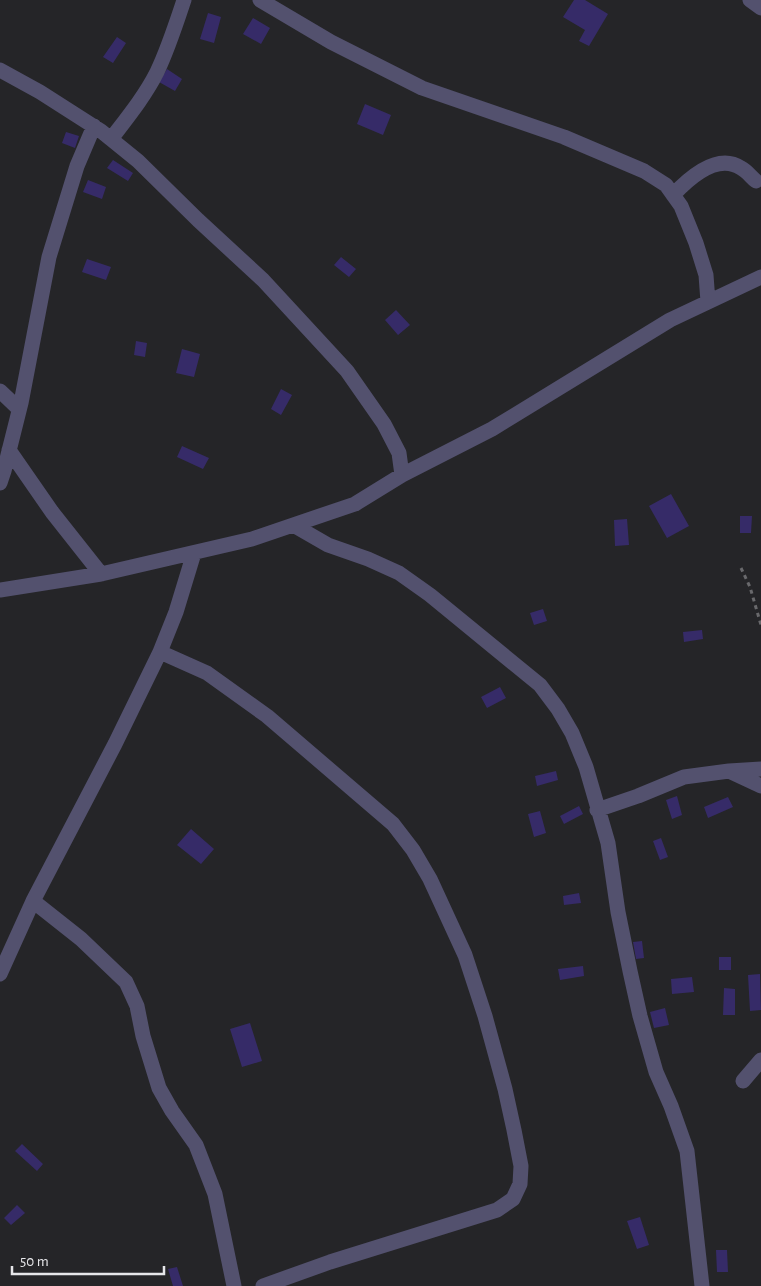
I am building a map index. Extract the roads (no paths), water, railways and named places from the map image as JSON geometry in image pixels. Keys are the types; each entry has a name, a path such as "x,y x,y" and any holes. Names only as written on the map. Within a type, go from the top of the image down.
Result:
{"street":[{"path":"111,139 140,101 156,74 172,36 184,0"},
{"path":"260,0 330,42 422,88 564,137 636,168 666,185 681,206 696,243 706,275 708,302"},
{"path":"750,0 761,8"},
{"path":"0,70 40,92 111,139 138,161 263,280 347,371 384,424 399,453 402,475"},
{"path":"0,483 20,409 49,257 76,166 94,126"},
{"path":"673,195 682,185 706,168 720,163 730,163 741,167 756,181"},
{"path":"0,590 101,574 252,539 295,526 355,504 402,475 492,429 670,320 761,277"},
{"path":"0,391 20,409"},
{"path":"9,450 52,512 101,574"},
{"path":"295,526 328,545 368,559 399,573 430,595 540,685 558,709 572,733 586,767 608,843 618,912 640,1016 656,1072 687,1151 702,1286"},
{"path":"0,974 5,949 33,901 116,744 160,652 176,612 194,553"},
{"path":"160,652 207,673 267,716 393,824 413,850 430,879 468,964 485,1016 505,1089 521,1166 520,1184 514,1199 497,1210 330,1262 263,1286"},
{"path":"597,810 684,777 729,771 761,770"},
{"path":"729,771 761,786"},
{"path":"33,901 82,940 126,982 137,1006 143,1036 159,1088 172,1111 196,1145 215,1194 234,1286"},
{"path":"743,1082 761,1060"}]}
